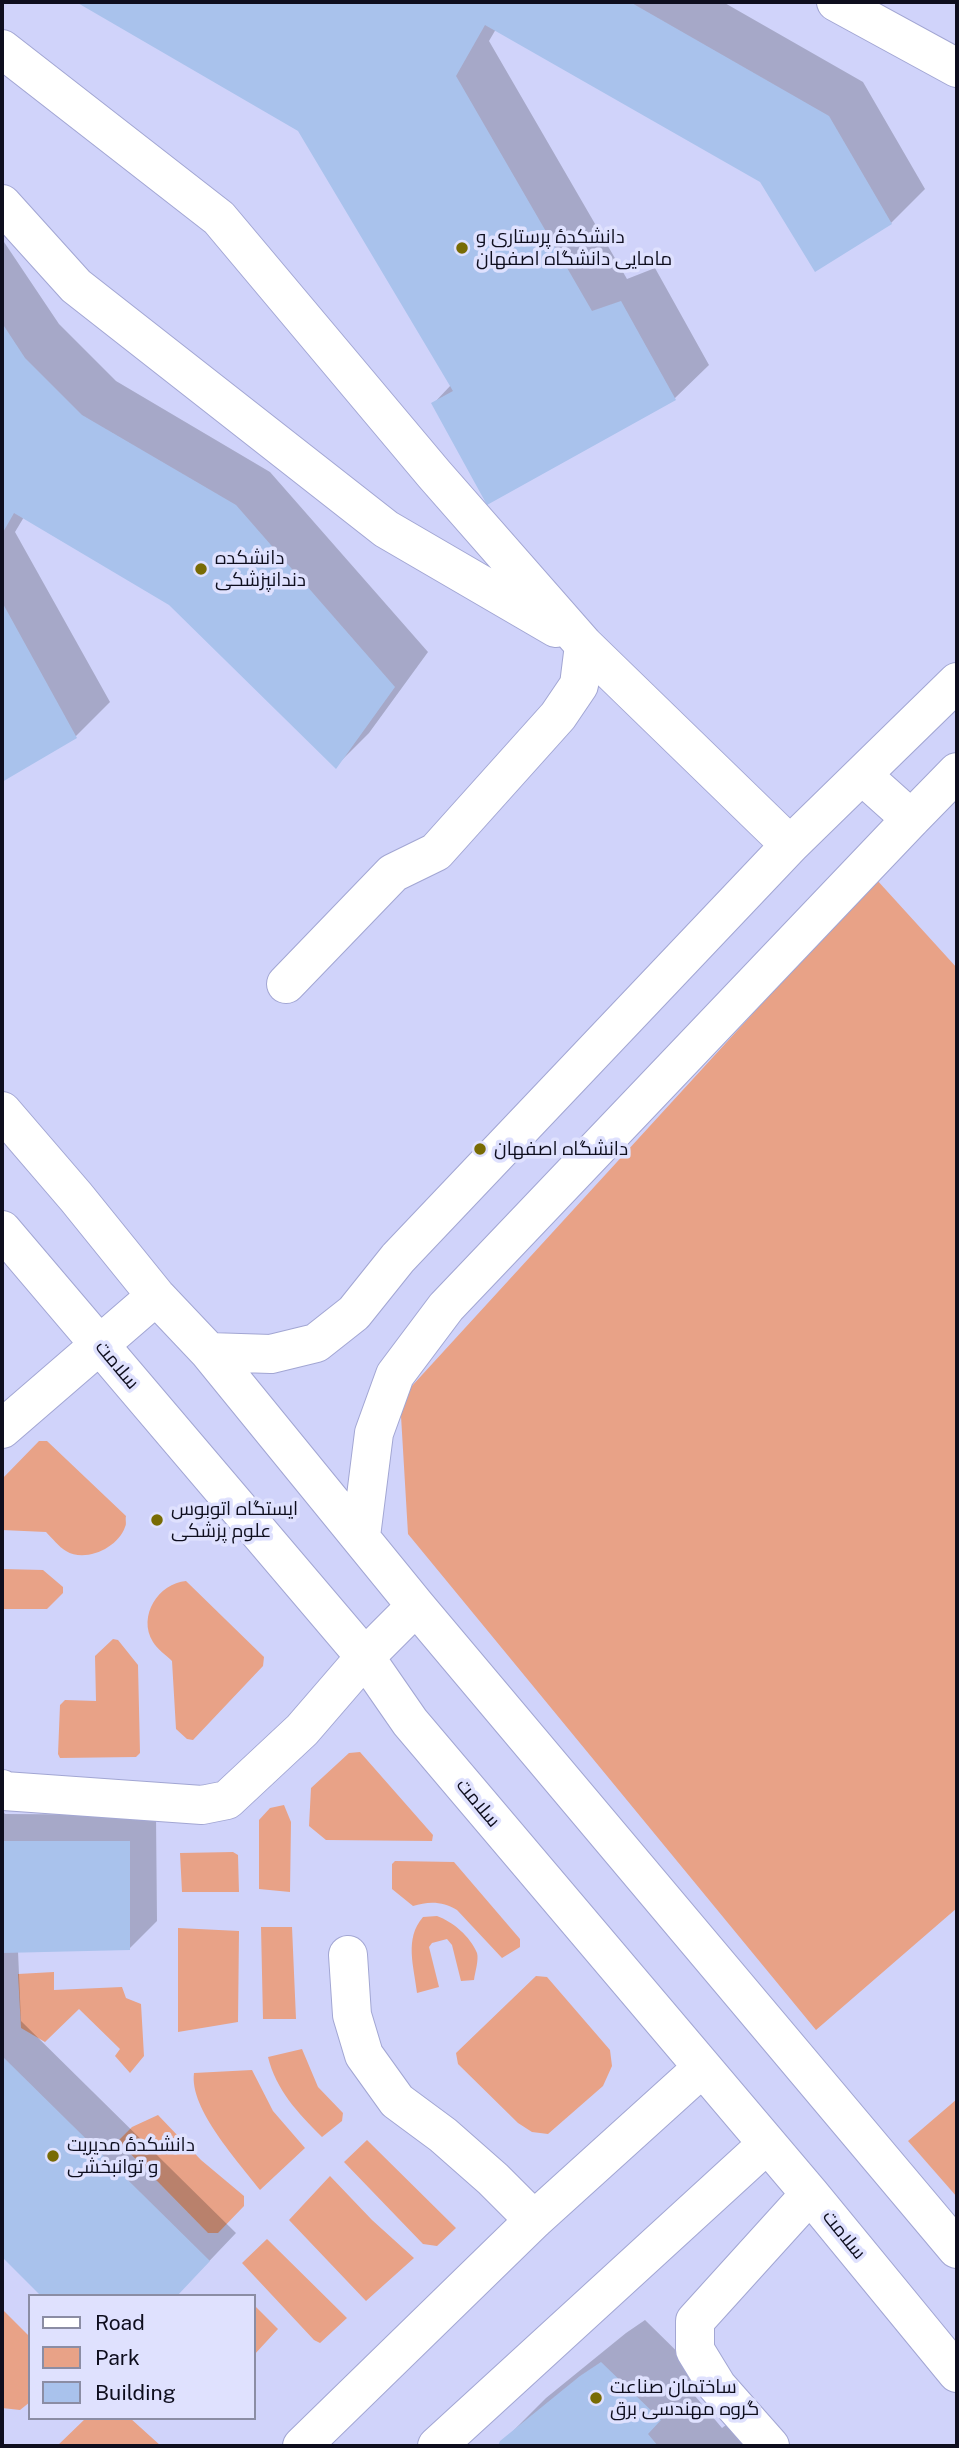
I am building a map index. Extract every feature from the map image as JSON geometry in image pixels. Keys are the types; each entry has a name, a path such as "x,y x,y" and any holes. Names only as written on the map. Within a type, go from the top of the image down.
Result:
{"street":[{"path":"836,2 957,68"},
{"path":"2,49 219,218 434,474 584,645 790,845"},
{"path":"2,204 76,286 386,529 584,645"},
{"path":"286,984 393,873 436,852 558,716 579,685 584,645"},
{"path":"209,1352 271,1354 316,1343 354,1313 408,1248 790,845 957,682"},
{"path":"361,1536 374,1433 395,1375 446,1307 957,772"},
{"path":"863,776 911,818"},
{"path":"2,1111 156,1296 209,1352 416,1606 957,2249"},
{"name":"سلامت","path":"2,1230 365,1657 410,1722 810,2194 957,2373"},
{"path":"2,1430 156,1296"},
{"path":"2,1788 4,1791 202,1805 227,1800 302,1730 365,1657 416,1606"},
{"path":"348,1955 352,2015 363,2055 397,2101 443,2135 534,2220"},
{"path":"302,2446 534,2220 702,2068"},
{"path":"437,2446 767,2144"},
{"path":"770,2446 717,2386 695,2350 695,2321 810,2194"}],"green space":[{"path":"876,879 957,968 957,1908 816,2030 408,1534 400,1399"},
{"path":"39,1441 47,1441 126,1516 126,1526 121,1535 108,1547 91,1554 74,1554 66,1551 46,1532 2,1530 2,1479"},
{"path":"2,1569 43,1570 63,1587 63,1593 47,1609 3,1609 2,1619"},
{"path":"186,1581 264,1657 263,1666 193,1740 187,1739 176,1729 172,1661 153,1642 148,1622 149,1612 159,1594 176,1583"},
{"path":"113,1639 118,1640 138,1665 140,1753 136,1757 60,1758 60,1705 65,1700 96,1701 95,1656"},
{"path":"360,1752 433,1835 432,1841 326,1840 309,1826 311,1788 349,1753"},
{"path":"284,1805 291,1822 290,1892 259,1889 259,1820 270,1808"},
{"path":"233,1852 238,1855 239,1892 182,1892 180,1853"},
{"path":"395,1861 454,1862 520,1939 520,1947 502,1958 457,1910 435,1903 413,1906 392,1889 392,1864"},
{"path":"437,1916 460,1930 474,1947 478,1959 474,1980 461,1981 452,1945 447,1939 432,1943 429,1947 439,1987 417,1993 412,1953 414,1934 423,1917"},
{"path":"261,1927 292,1927 296,2019 263,2019"},
{"path":"178,1928 239,1931 238,2022 178,2032"},
{"path":"54,1972 54,1990 122,1987 126,1998 141,2004 144,2056 130,2073 115,2056 120,2049 79,2009 45,2042 21,2028 18,1974"},
{"path":"536,1976 547,1977 610,2050 612,2066 603,2086 548,2134 532,2132 518,2123 458,2064 456,2053"},
{"path":"302,2049 318,2087 343,2113 342,2121 322,2137 296,2110 282,2090 268,2057"},
{"path":"252,2070 273,2111 305,2148 260,2190 207,2118 199,2103 194,2073"},
{"path":"957,2099 957,2197 908,2141"},
{"path":"158,2115 201,2160 244,2196 244,2206 218,2233 208,2233 118,2141 132,2127"},
{"path":"367,2140 456,2228 437,2246 423,2244 344,2162"},
{"path":"330,2176 372,2220 414,2258 366,2301 289,2220"},
{"path":"267,2239 347,2318 320,2343 314,2340 242,2263"},
{"path":"256,2307 278,2329 256,2353"},
{"path":"2,2309 28,2335 28,2404 20,2410 2,2408"},
{"path":"84,2420 132,2420 161,2446 57,2446"}],"building":[{"name":"دانشکدهٔ پرستاری و مامایی دانشگاه اصفهان","path":"76,2 630,2 829,116 892,224 815,272 760,182 485,25 456,76 592,311 621,301 676,400 487,505 431,403 453,391 298,131"},
{"name":"دانشکده دندانپزشکی","path":"2,323 25,358 82,415 236,505 395,687 336,769 169,605 14,513 2,534"},
{"path":"2,602 77,738 2,782"},
{"path":"2,1841 130,1841 130,1950 2,1953"},
{"name":"دانشکدهٔ مدیریت و توانبخشی","path":"2,2056 210,2261 179,2294 39,2294 2,2257"},
{"name":"ساختمان صناعت گروه مهندسی برق","path":"601,2362 661,2420 648,2434 658,2446 498,2446 500,2441"}],"place":[{"name":"دانشکدهٔ پرستاری و مامایی دانشگاه اصفهان","path":"462,248"},
{"name":"دانشکده دندانپزشکی","path":"201,569"},
{"name":"دانشگاه اصفهان","path":"480,1149"},
{"name":"ایستگاه اتوبوس علوم پزشکی","path":"157,1520"},
{"name":"دانشکدهٔ مدیریت و توانبخشی","path":"53,2156"},
{"name":"ساختمان صناعت گروه مهندسی برق","path":"596,2398"}]}
